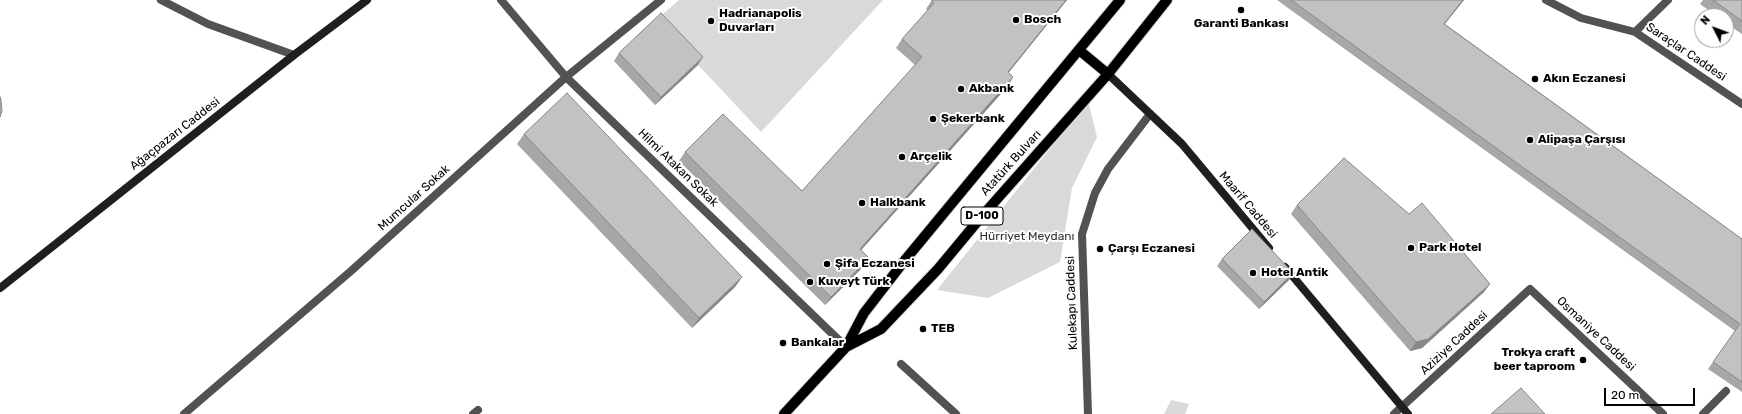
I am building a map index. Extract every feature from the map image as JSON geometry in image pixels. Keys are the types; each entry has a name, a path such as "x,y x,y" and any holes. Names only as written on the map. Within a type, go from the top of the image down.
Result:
{"main road":[{"name":"Atatürk Bulvarı","path":"784,414 846,347 864,313 905,260 1120,0"},
{"name":"Atatürk Bulvarı","path":"846,347 881,329 938,269 982,216 1108,74 1167,0"},
{"path":"1079,50 1108,74"}],"street":[{"path":"161,0 208,24 294,55"},
{"name":"Ağaçpazarı Caddesi","path":"0,288 294,55 367,0"},
{"name":"Hilmi Atakan Sokak","path":"501,0 566,77 846,347"},
{"name":"Mumcular Sokak","path":"184,414 350,271 566,77 661,0"},
{"name":"Saraçlar Caddesi","path":"1546,0 1581,18 1635,32 1742,104"},
{"path":"1635,32 1668,0"},
{"name":"Maarif Caddesi","path":"1108,74 1182,144 1408,414"},
{"name":"Kulekapı Caddesi","path":"1088,414 1082,234 1095,193 1108,169 1150,114"},
{"name":"Aziziye Caddesi","path":"1394,414 1530,289"},
{"name":"Osmaniye Caddesi","path":"1530,289 1663,414"},
{"path":"901,364 956,414"},
{"path":"1703,414 1726,390"}],"green space":[{"path":"679,0 883,0 761,132 656,20"},
{"name":"Hürriyet Meydanı","path":"1088,101 1097,137 1072,188 1060,262 988,298 937,290"},
{"path":"1171,400 1189,404 1185,414 1164,414"}],"building":[{"path":"932,0 1066,0 1008,72 1013,77 860,249 869,258 831,297 685,152 723,114 802,191 922,57 902,39 934,3"},
{"name":"Alipaşa Çarşısı","path":"1291,0 1463,0 1444,24 1742,239 1742,382 1713,362 1740,324"},
{"path":"1713,0 1742,0 1742,21 1734,15 1734,8 1724,8"},
{"path":"661,13 703,57 661,97 619,53"},
{"path":"567,93 742,277 699,318 524,134"},
{"path":"0,97 2,111 0,117"},
{"path":"1344,158 1409,214 1422,203 1490,284 1428,339 1416,342 1297,205"},
{"name":"Hotel Antik","path":"1252,229 1293,273 1264,302 1222,259"},
{"path":"1521,388 1545,414 1491,414"}],"place":[{"name":"Garanti Bankası","path":"1241,10"},
{"name":"Bosch","path":"1016,20"},
{"name":"Hadrianapolis Duvarları","path":"711,21"},
{"name":"Akın Eczanesi","path":"1535,79"},
{"name":"Akbank","path":"961,89"},
{"name":"Şekerbank","path":"933,119"},
{"name":"Alipaşa Çarşısı","path":"1530,140"},
{"name":"Arçelik","path":"902,157"},
{"name":"Halkbank","path":"862,203"},
{"name":"Park Hotel","path":"1411,248"},
{"name":"Çarşı Eczanesi","path":"1100,249"},
{"name":"Şifa Eczanesi","path":"827,264"},
{"name":"Hotel Antik","path":"1253,273"},
{"name":"Kuveyt Türk","path":"810,282"},
{"name":"TEB","path":"923,329"},
{"name":"Bankalar","path":"783,343"},
{"name":"Trokya craft beer taproom","path":"1583,360"}]}
